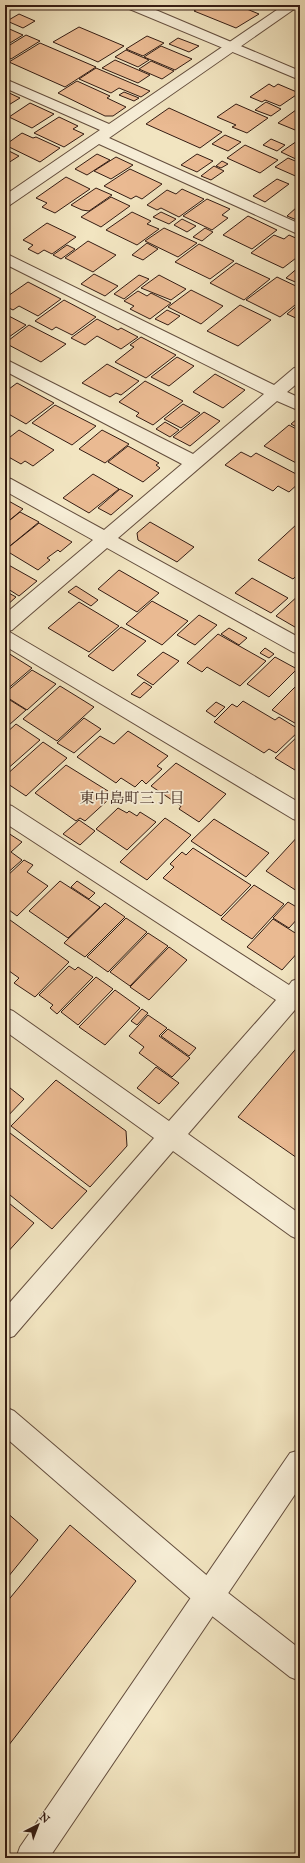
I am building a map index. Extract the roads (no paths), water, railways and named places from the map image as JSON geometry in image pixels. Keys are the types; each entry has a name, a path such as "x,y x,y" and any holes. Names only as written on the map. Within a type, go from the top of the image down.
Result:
{"street":[{"path":"132,5 300,76"},
{"path":"8,196 111,130 293,5"},
{"path":"5,83 111,130"},
{"path":"98,138 300,230"},
{"path":"5,258 300,405"},
{"path":"5,364 195,463"},
{"path":"5,625 300,372"},
{"path":"5,483 300,647"},
{"path":"5,637 300,814"},
{"path":"5,812 296,993 5,1327"},
{"path":"5,1018 300,1228"},
{"path":"5,1420 208,1596 300,1667"},
{"path":"31,1858 300,1463"}],"district":[{"name":"東中島町三丁目","path":"132,798"}]}
